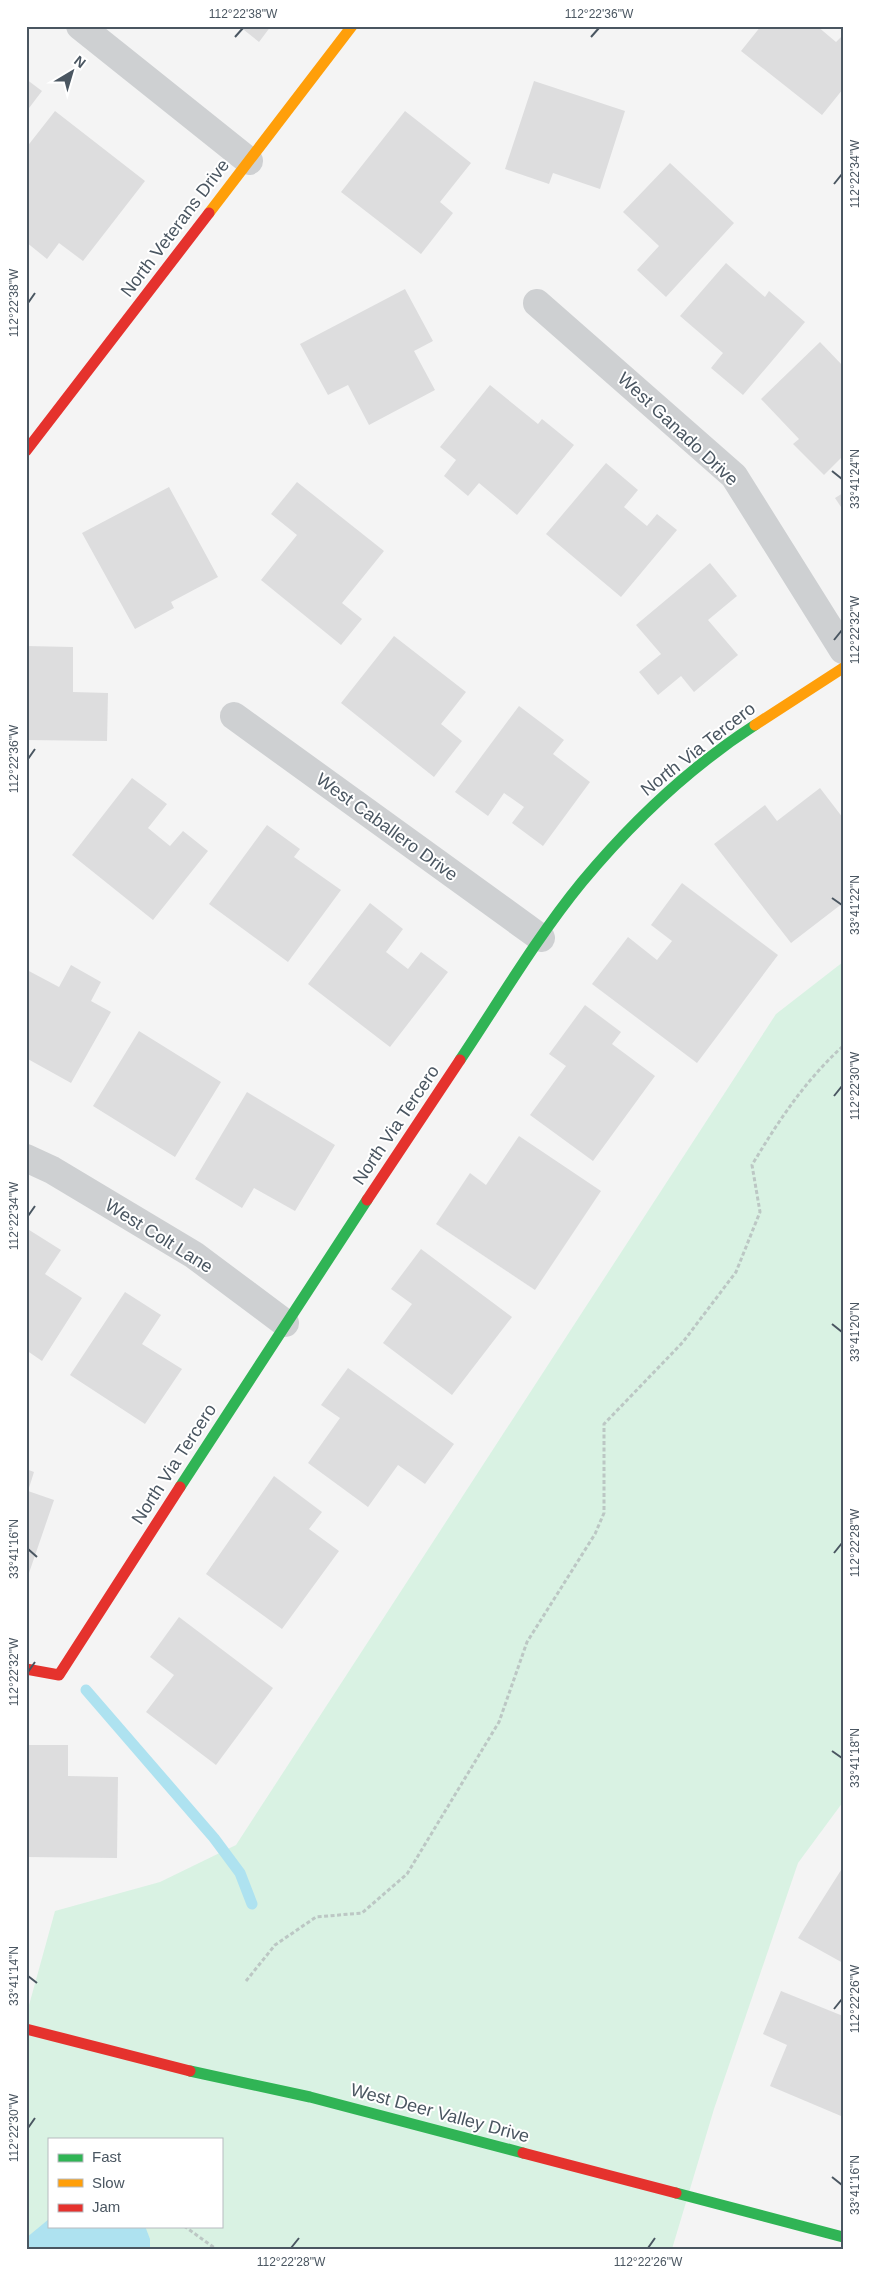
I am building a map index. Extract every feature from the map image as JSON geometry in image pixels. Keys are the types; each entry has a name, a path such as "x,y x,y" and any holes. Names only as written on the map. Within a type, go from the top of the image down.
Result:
{"street":[{"path":"80,26 249,161"},
{"name":"North Veterans Drive","path":"26,451 352,26"},
{"name":"West Ganado Drive","path":"537,303 734,476 843,650"},
{"name":"North Via Tercero","path":"26,1669 59,1675 285,1323 541,938 582,882 660,797 744,732 843,668"},
{"name":"West Caballero Drive","path":"234,716 541,938"},
{"name":"West Colt Lane","path":"26,1158 52,1170 194,1255 285,1323"},
{"name":"West Deer Valley Drive","path":"26,2029 216,2077 310,2097 843,2237"}],"path":[{"path":"246,1981 275,1945 316,1917 362,1913 406,1874 499,1722 527,1642 595,1534 604,1513 604,1424 683,1342 736,1272 760,1212 752,1165 784,1113 824,1063 843,1046"},
{"path":"187,2228 216,2249"}],"green space":[{"path":"843,962 843,1802 798,1863 714,2109 672,2249 26,2249 26,2016 55,1911 160,1882 236,1845 776,1014"}],"water":[{"path":"48,2220 48,2228 146,2228 150,2239 150,2249 26,2249 26,2238"}],"building":[{"path":"239,26 271,26 259,42"},
{"path":"761,26 817,26 836,42 843,35 843,89 822,115 741,51"},
{"path":"26,79 42,91 26,112"},
{"path":"534,81 625,111 600,189 553,173 549,184 505,169"},
{"path":"55,111 145,181 83,261 59,243 47,259 26,242 26,148"},
{"path":"405,111 471,163 440,202 453,213 421,254 341,192"},
{"path":"670,163 734,223 666,297 637,270 659,246 623,212"},
{"path":"726,263 765,297 769,291 805,322 743,395 711,368 723,353 680,316"},
{"path":"405,289 433,341 414,351 435,390 369,425 348,385 328,395 300,344"},
{"path":"820,342 843,366 843,456 824,475 793,444 799,439 761,399"},
{"path":"490,385 538,424 542,419 574,445 517,515 479,483 468,496 444,476 456,460 440,447"},
{"path":"606,463 638,490 624,507 647,526 657,514 677,530 621,597 546,534"},
{"path":"297,482 384,551 342,603 362,619 341,645 261,580 297,535 271,514"},
{"path":"169,487 218,577 171,602 174,608 135,629 82,533"},
{"path":"843,493 843,510 835,498"},
{"path":"710,563 737,596 708,620 738,655 694,692 681,676 658,695 639,672 661,654 636,625"},
{"path":"394,636 466,692 441,724 462,741 434,777 341,703"},
{"path":"26,646 73,647 73,692 108,693 107,741 26,740"},
{"path":"519,706 564,740 553,754 590,782 543,846 512,823 524,807 504,793 488,816 455,792"},
{"path":"132,778 167,804 148,828 170,846 183,831 208,851 153,920 72,855"},
{"path":"820,788 843,818 843,903 791,943 714,844 765,805 777,821"},
{"path":"267,825 300,849 294,857 341,890 288,962 209,904"},
{"path":"682,883 778,955 697,1063 592,984 628,937 657,960 672,941 651,925"},
{"path":"370,903 403,929 386,952 408,969 421,952 448,972 390,1047 308,984"},
{"path":"71,965 101,982 91,1001 111,1012 71,1083 26,1058 26,971 59,987"},
{"path":"585,1005 621,1032 612,1044 655,1076 593,1161 530,1115 566,1066 549,1054"},
{"path":"139,1031 221,1082 175,1157 93,1106"},
{"path":"247,1092 335,1145 295,1211 254,1188 242,1208 195,1179"},
{"path":"519,1136 601,1191 535,1290 436,1224 470,1173 486,1185"},
{"path":"26,1228 61,1250 45,1274 82,1298 42,1361 26,1350"},
{"path":"421,1249 512,1317 452,1395 383,1343 412,1304 391,1289"},
{"path":"125,1292 161,1315 142,1344 182,1369 145,1424 70,1375"},
{"path":"348,1368 454,1444 425,1484 398,1465 368,1507 308,1463 340,1418 321,1405"},
{"path":"26,1469 34,1472 28,1491 54,1500 29,1573 26,1572"},
{"path":"274,1476 322,1512 309,1529 339,1551 282,1629 206,1574"},
{"path":"179,1617 273,1688 216,1765 146,1712 174,1675 150,1657"},
{"path":"26,1745 68,1745 68,1776 118,1777 117,1858 26,1857"},
{"path":"843,1867 843,1963 798,1938"},
{"path":"781,1991 843,2016 843,2111 841,2116 770,2086 787,2045 763,2034"}],"waterway":[{"path":"86,1690 214,1838 240,1873 252,1904"}],"traffic: fast":[{"path":"460,1060 519,969 565,903 601,860 642,817 685,777 755,725"},
{"path":"180,1487 367,1200"},
{"path":"190,2071 310,2097 523,2153"},
{"path":"676,2193 843,2237"}],"traffic: slow":[{"path":"209,213 352,26"},
{"path":"755,725 843,668"}],"traffic: jam":[{"path":"26,451 209,213"},
{"path":"367,1200 460,1060"},
{"path":"26,1669 59,1675 180,1487"},
{"path":"26,2029 190,2071"},
{"path":"523,2153 676,2193"}]}
